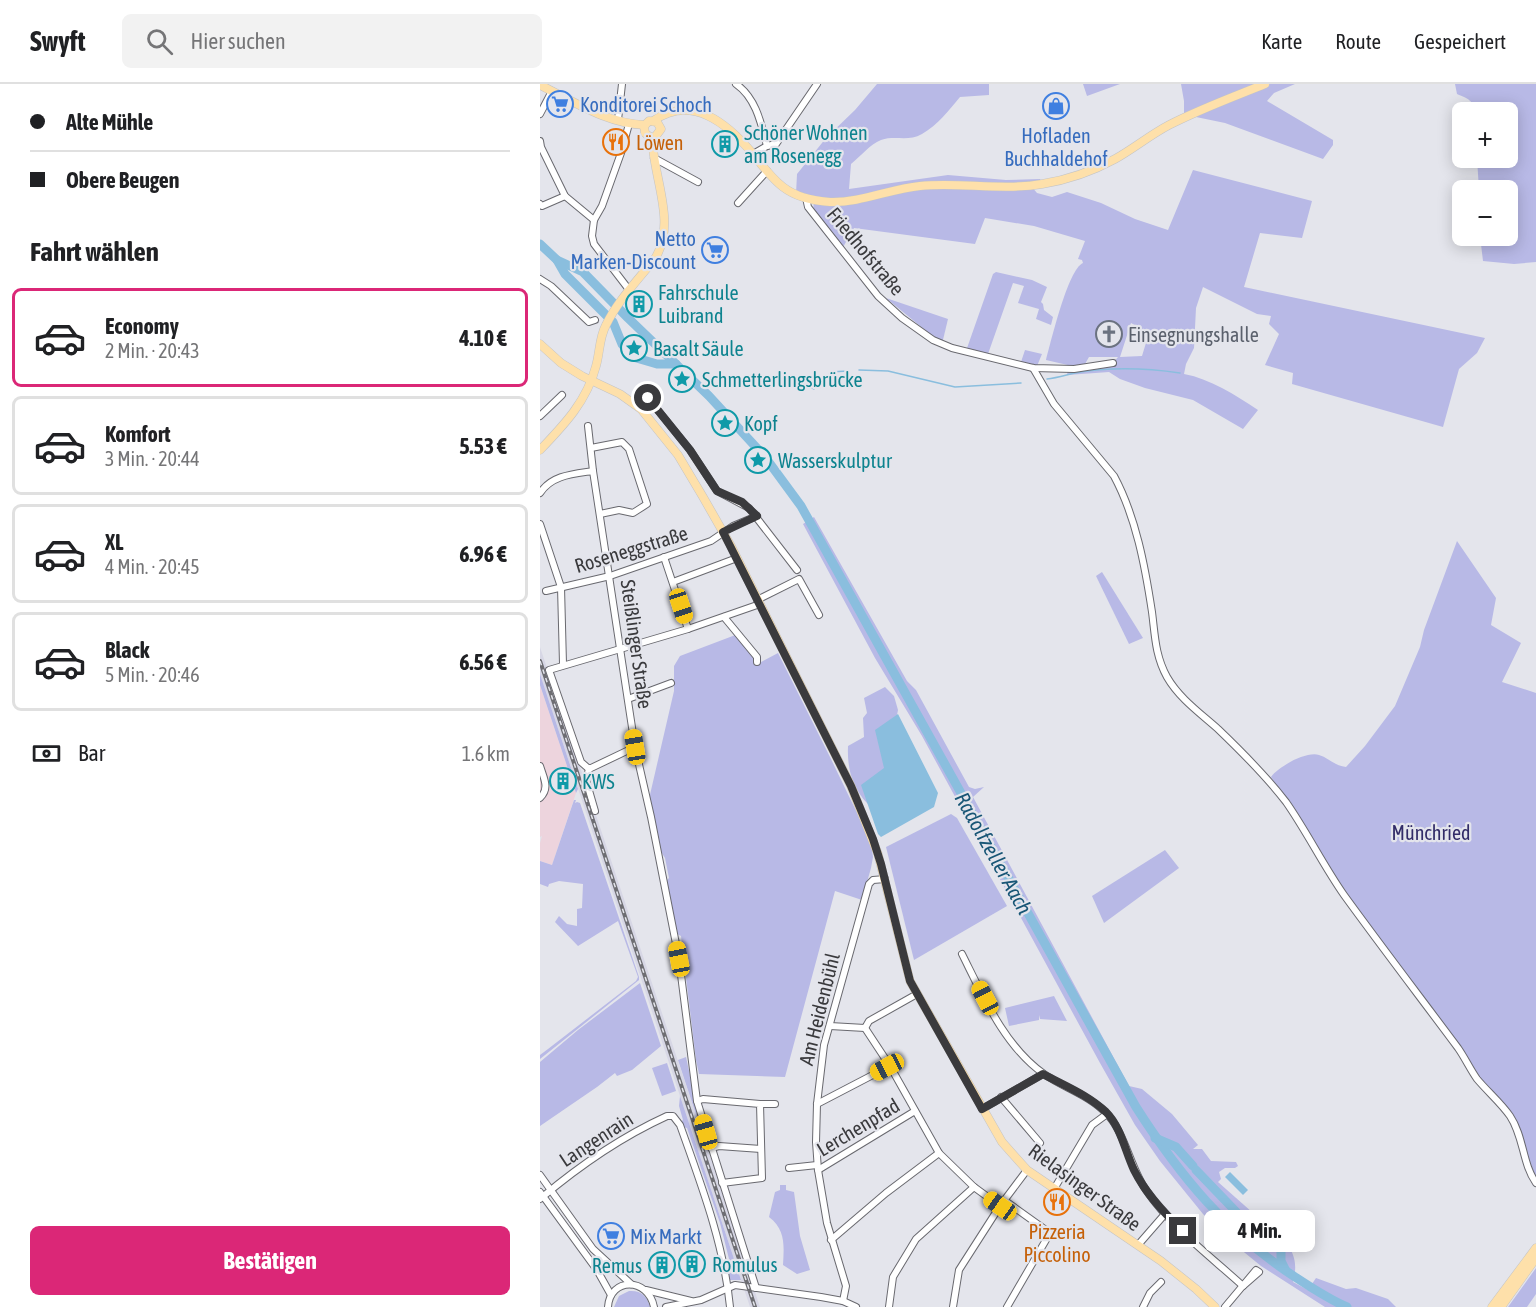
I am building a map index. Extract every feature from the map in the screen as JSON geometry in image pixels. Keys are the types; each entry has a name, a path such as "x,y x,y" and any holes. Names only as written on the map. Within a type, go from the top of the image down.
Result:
{"main road":[{"path":"648,132 666,113 676,110 691,110 712,117 726,127 786,190 806,198 836,202 919,186 960,184 1024,186 1059,180 1115,159 1176,122 1265,84"},
{"path":"546,87 595,112 648,132 660,132 656,123"},
{"path":"540,450 575,412 591,380 604,330 624,298 656,257 663,240 663,210 653,148 648,132"},
{"name":"Rielasinger Straße","path":"540,344 561,363 620,394 641,409 678,455 723,532 851,786 873,839 910,981 1002,1142 1028,1170 1175,1272 1215,1307"},
{"path":"1492,1307 1536,1248"},
{"path":"1501,1307 1536,1258"}],"street":[{"path":"618,120 622,84"},
{"path":"736,84 751,98 767,146"},
{"path":"753,154 776,144 817,84"},
{"path":"540,114 546,87"},
{"path":"630,291 594,244 592,236 594,220 602,206 631,124"},
{"path":"540,141 565,196 594,220"},
{"path":"654,158 698,182"},
{"path":"738,203 767,171"},
{"path":"540,204 542,206 565,196"},
{"name":"Friedhofstraße","path":"806,198 808,207 878,296 933,340 952,348 1035,369 1074,369 1113,363"},
{"path":"540,279 551,286 589,322 595,320"},
{"path":"1035,369 1054,404 1114,476 1121,489 1133,522 1145,573 1153,636 1169,681 1178,693 1273,785 1287,804 1342,892 1488,1092 1509,1114 1516,1126 1527,1166 1536,1183"},
{"path":"540,416 562,395"},
{"path":"648,398 690,450 717,491 742,502 757,516 797,570"},
{"name":"Steißlinger Straße","path":"588,426 619,648 635,747 675,936 697,1101 756,1288"},
{"path":"591,448 622,442 629,449 647,504 633,513 619,510 600,514"},
{"path":"540,493 547,484 560,477 593,471"},
{"name":"Roseneggstraße","path":"546,591 610,576 711,541 723,532 757,516"},
{"path":"540,524 561,587 563,664"},
{"path":"664,557 688,628"},
{"path":"674,582 737,558"},
{"path":"589,769 581,762 548,673 550,669 724,617 758,602 799,579 819,615"},
{"path":"724,617 757,657 757,662"},
{"path":"628,699 671,683"},
{"path":"595,811 586,780 589,769 635,747"},
{"path":"540,766 547,788 540,798"},
{"name":"Am Heidenbühl","path":"843,1301 846,1287 831,1240 822,1201 818,1168 817,1104 821,1060 869,884 873,880 885,879"},
{"path":"962,954 1014,1044 1043,1074 1092,1101 1107,1114 1114,1123 1139,1179 1165,1214 1243,1286 1225,1307"},
{"path":"865,1028 869,1021 917,994"},
{"path":"830,1026 865,1028"},
{"path":"865,1028 890,1066 939,1153 974,1187 1050,1233 1007,1307"},
{"path":"817,1104 890,1066"},
{"path":"982,1109 1001,1096 1043,1074"},
{"path":"1001,1096 1040,1143"},
{"path":"697,1101 703,1099 774,1104"},
{"path":"722,1184 762,1178 760,1104"},
{"name":"Lerchenpfad","path":"818,1168 915,1111"},
{"path":"1054,1189 1092,1125 1107,1114"},
{"name":"Langenrain","path":"541,1196 575,1170 632,1134 667,1116 673,1116 680,1125 713,1219 728,1288"},
{"path":"711,1148 719,1146 760,1149"},
{"path":"831,1240 886,1193 939,1153"},
{"path":"789,1168 818,1168"},
{"path":"953,1307 959,1270 1002,1203 1028,1170"},
{"path":"540,1175 593,1249 631,1284 645,1290 692,1301"},
{"path":"889,1307 893,1277 916,1239 974,1187"},
{"path":"541,1196 597,1270 611,1295"},
{"path":"1138,1245 1165,1214"},
{"path":"1155,1307 1145,1304 1150,1293 1161,1282"},
{"path":"608,1307 611,1295 620,1287 631,1284"},
{"path":"666,1307 701,1300 728,1288 740,1286 843,1301 856,1307"},
{"path":"728,1288 730,1307"},
{"path":"645,1290 651,1296 654,1307"}],"shaded area":[{"path":"540,647 760,1307 750,1307 741,1280 540,674"},
{"path":"540,685 576,793 552,865 540,861 542,836 540,837"},
{"path":"898,714 938,793 934,807 881,837 861,785 884,768 875,730"},
{"path":"1230,1172 1248,1190 1243,1195 1225,1177"}],"green space":[{"path":"877,84 989,84 989,95 960,97 938,122 922,134 912,138 881,140 873,144 851,164 849,189 948,175 1006,180 1040,179 1043,184 1031,186 1037,193 1052,197 1067,192 1168,230 1193,170 1312,201 1302,238 1260,233 1244,287 1485,338 1477,353 1459,369 1443,427 1292,384 1293,373 1265,365 1279,334 1269,324 1271,316 1257,314 1203,287 1196,308 1194,348 1184,374 1194,376 1232,393 1258,410 1243,429 1193,400 1145,388 1120,379 1109,372 1067,375 1068,368 1113,363 1118,357 1089,357 1085,364 1072,366 1046,360 1066,292 1077,268 1083,263 1078,259 1085,241 1034,226 985,218 975,244 854,228 842,249 813,212 814,200 796,194 797,174 826,138 855,110","holes":["1131,323 1149,333 1142,356 1120,357"]},
{"path":"1083,84 1120,84 1087,96"},
{"path":"1181,84 1295,84 1274,93 1267,101 1333,140 1333,145 1323,159 1225,123 1196,117 1194,114 1184,118"},
{"path":"1455,84 1536,84 1536,262 1514,264 1483,261 1481,246 1518,246 1518,180 1478,180 1478,168 1518,168 1518,102 1471,102 1457,94"},
{"path":"996,272 1032,280 1047,287 1041,302 1044,310 1053,317 1051,325 1036,319 1039,309 1018,303 1024,286 1013,283 988,354 966,351 993,274"},
{"path":"886,298 948,319 942,344"},
{"path":"1025,350 1042,354 1037,366 1021,362"},
{"path":"814,517 907,681 916,690 969,787 975,789 984,787 973,797 1129,1086 1142,1089 1172,1114 1198,1145 1193,1149 1202,1149 1211,1161 1236,1162 1238,1166 1235,1168 1225,1168 1219,1172 1221,1179 1218,1182 1286,1242 1295,1262 1293,1282 1308,1290 1316,1278 1346,1289 1356,1288 1388,1299 1396,1307 1325,1307 1261,1266 1223,1235 1160,1161 1135,1125 1100,1063 922,736 875,658 803,524"},
{"name":"Münchried","path":"1457,541 1496,598 1491,625 1521,643 1502,682 1536,693 1536,1177 1529,1166 1517,1126 1343,891 1271,777 1293,761 1313,754 1323,756 1346,767 1365,746 1395,706 1420,647 1424,630"},
{"path":"1102,572 1143,638 1129,644 1096,576"},
{"path":"738,634 761,662 778,653 860,819 873,857 862,900 835,891 785,1077 699,1074 681,936 677,934 666,881 669,878 665,858 660,850 649,799 674,691 674,666 680,656"},
{"path":"540,674 578,789 576,793 540,685"},
{"path":"885,687 894,696 898,710 886,770 868,804 854,784 848,762 848,746 864,737 863,718 867,713 864,698"},
{"path":"574,800 576,800 575,803 580,803 639,977 639,980 540,1059 540,1055 636,981 638,977 618,921 578,946 555,922 559,916 567,924 577,926 577,909 582,908 583,884 559,881 549,884 548,887 540,884 540,861 552,865"},
{"path":"951,814 957,818 1007,906 914,960 886,847"},
{"path":"1165,850 1179,868 1104,923 1092,896"},
{"path":"640,983 661,1046 632,1070 617,1076 615,1073 540,1126 540,1062"},
{"path":"1054,996 1067,1021 1040,1019 1039,1015 1039,1020 1009,1026 1005,1008"},
{"path":"686,1057 703,1135 678,1060"},
{"path":"667,1063 676,1091 662,1096 652,1068"},
{"path":"680,1096 741,1280 729,1280 726,1273 731,1267 720,1223 687,1128 683,1127 681,1122 683,1120 679,1106"},
{"path":"703,1135 751,1281 703,1136"},
{"path":"780,1185 786,1185 786,1190 794,1192 800,1236 810,1270 797,1274 783,1265 781,1233 769,1217 775,1192 780,1190"},
{"path":"1536,1268 1536,1294 1527,1307 1508,1307"},
{"path":"629,1291 643,1294 650,1307 614,1307 619,1296"}],"waterway":[{"name":"Radolfzeller Aach","path":"540,244 557,260 583,272 709,396 765,457 801,506 1136,1107 1153,1132 1187,1179 1226,1222 1247,1241 1295,1277 1347,1307"},
{"name":"Radolfzeller Aach","path":"557,260 565,274 613,322 622,344 633,357 657,364 676,364"},
{"path":"1047,379 1088,371 1114,369 1180,373"},
{"path":"859,370 888,371 955,387 1021,383"},
{"path":"717,385 774,376 793,377 814,389 831,373 849,371"},
{"path":"1155,1138 1176,1147 1193,1166"},
{"path":"1196,1170 1244,1220 1281,1250 1281,1261 1285,1269"}],"railway":[{"path":"540,661 755,1307"}],"place":[{"name":"Konditorei Schoch","path":"560,104"},
{"name":"Hofladen Buchhaldehof","path":"1056,106"},
{"name":"Löwen","path":"616,142"},
{"name":"Schöner Wohnen am Rosenegg","path":"725,144"},
{"name":"Netto Marken-Discount","path":"715,250"},
{"name":"Fahrschule Luibrand","path":"639,304"},
{"name":"Einsegnungshalle","path":"1109,334"},
{"name":"Basalt Säule","path":"634,348"},
{"name":"Schmetterlingsbrücke","path":"682,379"},
{"name":"Kopf","path":"725,423"},
{"name":"Wasserskulptur","path":"758,460"},
{"name":"KWS","path":"563,781"},
{"name":"Pizzeria Piccolino","path":"1057,1202"},
{"name":"Mix Markt","path":"611,1236"},
{"name":"Romulus","path":"692,1264"},
{"name":"Remus","path":"662,1265"}],"route":[{"path":"648,398 690,450 717,491 742,502 757,516 723,532 851,786 881,864 910,981 982,1109 1001,1096 1043,1074 1083,1095 1107,1114 1114,1123 1133,1169 1144,1188 1165,1214 1183,1231"}]}
